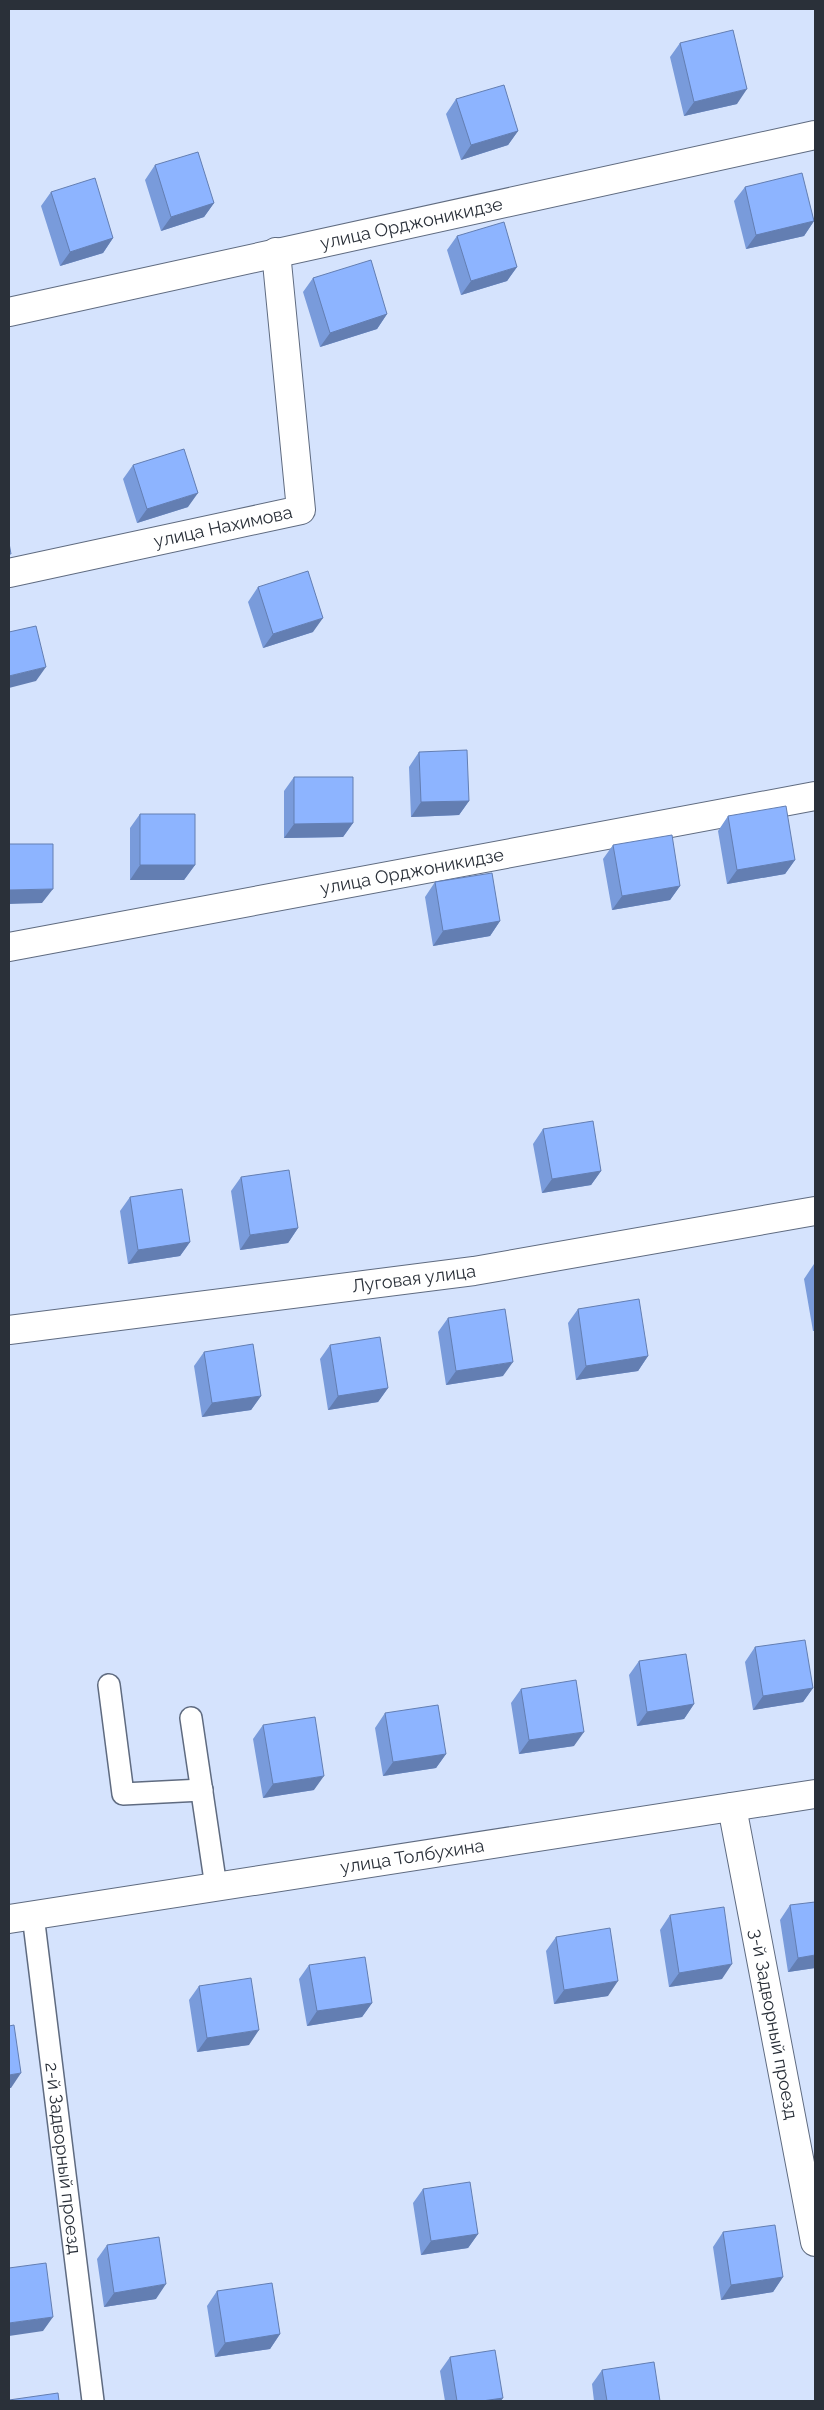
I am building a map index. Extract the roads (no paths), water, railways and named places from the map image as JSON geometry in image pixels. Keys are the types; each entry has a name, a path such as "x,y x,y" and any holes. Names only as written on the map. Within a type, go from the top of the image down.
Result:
{"street":[{"name":"улица Орджоникидзе","path":"9,312 815,135"},
{"name":"улица Нахимова","path":"9,573 301,510 276,252"},
{"name":"улица Орджоникидзе","path":"9,947 815,796"},
{"name":"Луговая улица","path":"9,1330 474,1271 815,1212"},
{"name":"улица Толбухина","path":"21,1917 815,1794"},
{"name":"3-й Задворный проезд","path":"732,1807 815,2242"}],"lane":[{"path":"109,1685 123,1794 202,1790"},
{"path":"191,1718 216,1887"},
{"name":"2-й Задворный проезд","path":"21,1917 93,2401"}]}
